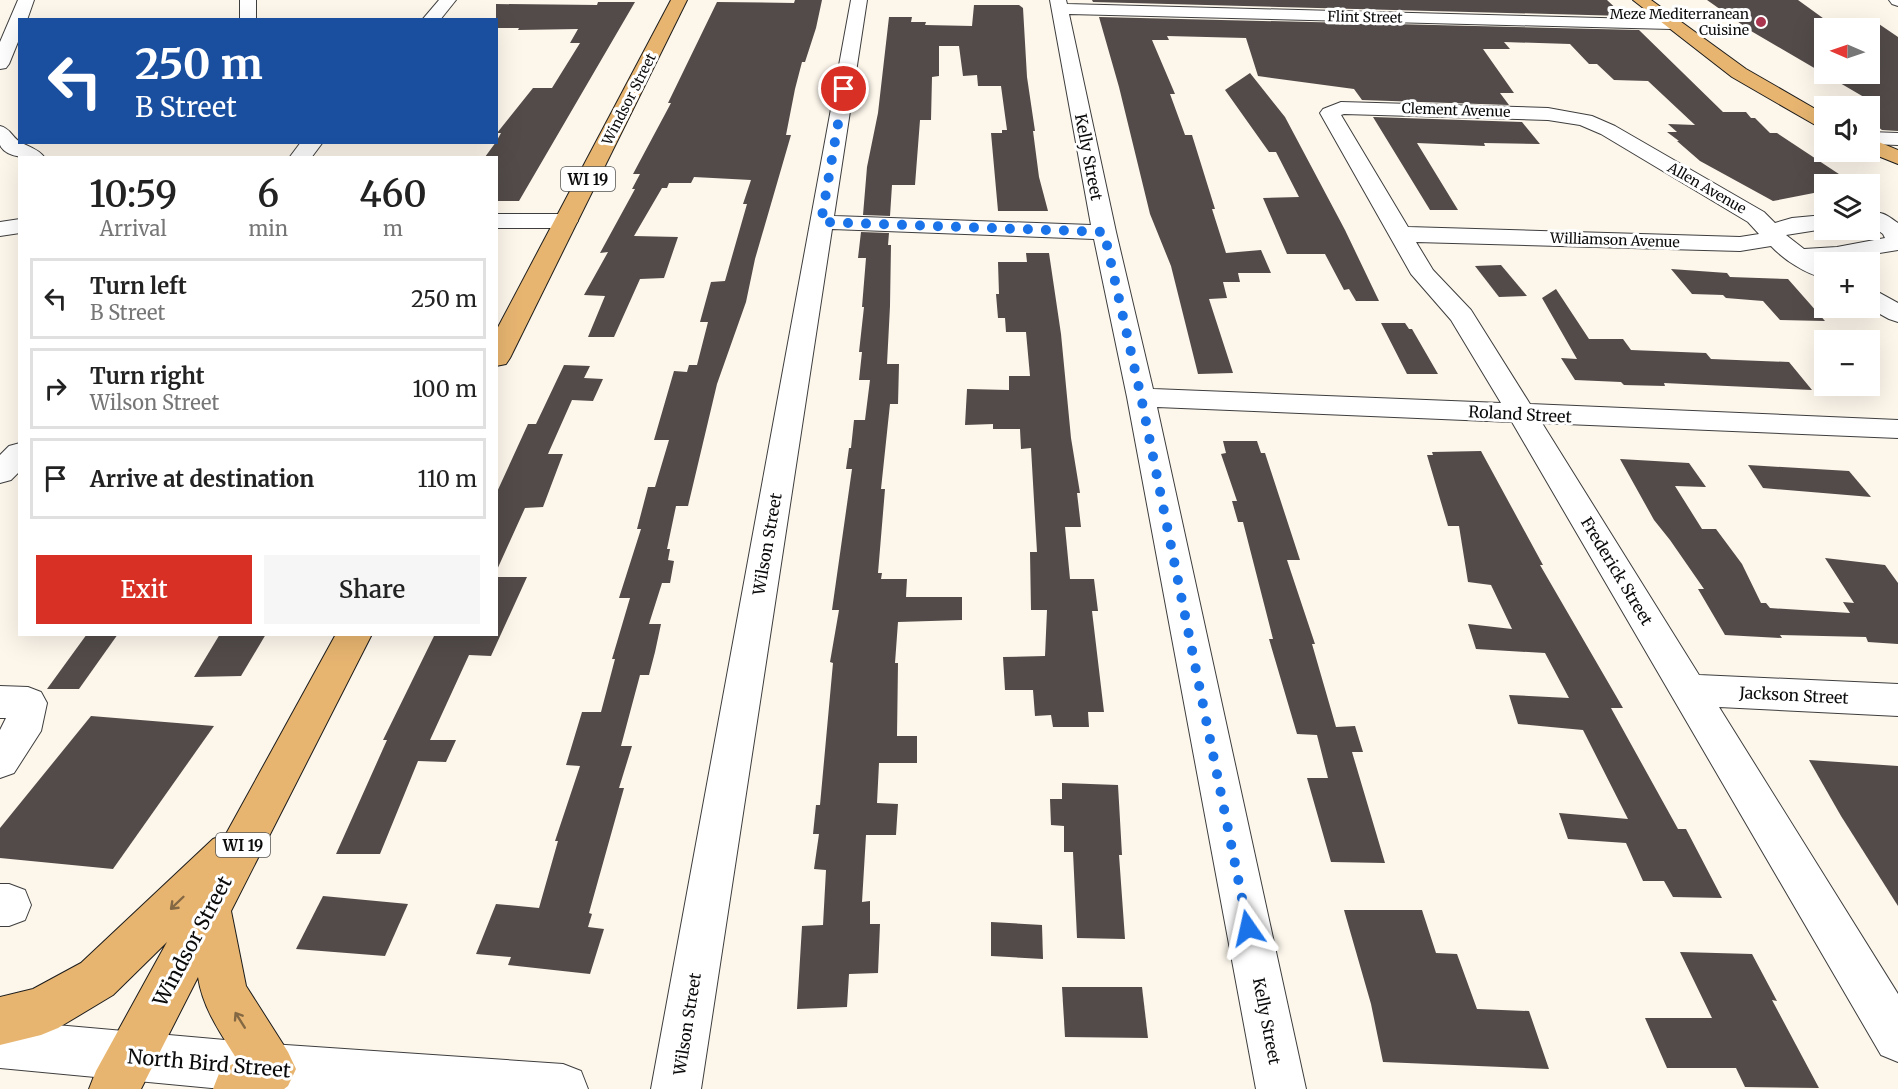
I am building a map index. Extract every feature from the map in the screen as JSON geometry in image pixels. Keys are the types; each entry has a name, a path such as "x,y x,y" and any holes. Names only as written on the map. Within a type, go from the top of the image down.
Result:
{"main road":[{"name":"Windsor Street","path":"498,354 679,0"},
{"path":"1641,0 1739,74 1814,116"},
{"path":"1880,149 1898,158"},
{"name":"Windsor Street","path":"123,1073 353,636"},
{"path":"0,1021 41,1011 98,979 249,834"},
{"path":"209,910 224,995 254,1079"}],"street":[{"path":"19,18 26,0"},
{"path":"248,0 248,18"},
{"path":"432,18 448,0"},
{"name":"Wilson Street","path":"676,1089 859,0"},
{"name":"Flint Street","path":"1058,5 1671,24"},
{"name":"Kelly Street","path":"1058,5 1104,232 1141,397 1281,1089"},
{"path":"0,64 18,20"},
{"name":"Clement Avenue","path":"1333,111 1341,108 1409,109 1548,114 1580,119"},
{"name":"Frederick Street","path":"1333,111 1331,115 1335,124 1423,274 1462,316 1690,690 1898,1038"},
{"name":"Allen Avenue","path":"1580,119 1608,130 1756,217 1786,248 1814,265"},
{"path":"0,132 10,144 30,155 49,144"},
{"path":"1880,138 1898,139"},
{"path":"301,156 311,144"},
{"path":"1799,256 1837,254 1894,244 1897,239 1893,230 1881,217"},
{"path":"498,221 566,221"},
{"path":"821,222 1104,232"},
{"name":"Williamson Avenue","path":"1400,234 1740,244 1767,240 1772,233 1792,225 1814,223"},
{"path":"0,229 18,226"},
{"path":"1880,303 1898,314"},
{"name":"Roland Street","path":"1141,397 1898,429"},
{"path":"0,473 18,455"},
{"name":"Jackson Street","path":"1690,690 1898,700"},
{"path":"0,702 28,703 22,731 0,760"},
{"name":"North Bird Street","path":"0,1044 123,1073 563,1089"}],"building":[{"path":"795,0 822,0 816,28 805,62 802,62 795,89 786,135 791,135 755,259 746,302 717,384 688,506 676,506 667,549 670,549 668,560 674,561 670,583 662,583 649,624 661,624 649,675 640,675 621,746 632,746 619,788 624,788 589,913 592,914 588,927 604,929 590,974 508,965 511,957 476,954 496,904 539,908 558,841 555,841 580,766 566,765 582,712 601,712 615,659 612,659 630,598 619,598 641,529 637,529 648,487 655,487 669,440 654,440 674,371 687,372 689,365 697,365 708,322 700,322 711,282 725,281 747,204 743,204 751,180 694,177 691,183 669,183 667,188 662,188 634,236 678,237 664,278 640,279 614,337 588,337 605,296 584,295 608,252 600,253 635,189 632,189 640,174 633,174 671,103 668,103 717,2 794,3"},
{"path":"1092,0 1607,0 1624,16 1093,2"},
{"path":"1707,0 1798,0 1823,18 1814,18 1814,68 1751,31"},
{"path":"598,2 635,2 519,201 498,201 498,156 486,156 495,144 498,144 501,133 498,132 533,88 552,88 580,43 570,43 578,29 498,28 496,4 597,5"},
{"path":"974,5 1019,5 1023,8 1027,77 1035,131 1033,131 1039,177 1048,211 998,211 991,133 1002,133 1002,130 1007,130 1001,86 978,86 977,75 963,76 959,46 939,46 939,76 932,77 931,120 920,120 915,185 892,185 890,216 863,215 867,167 878,113 889,17 912,17 911,22 926,22 925,25 972,26"},
{"path":"1099,17 1639,30 1723,112 1746,112 1770,133 1777,133 1814,158 1814,162 1821,162 1839,174 1814,174 1814,193 1773,201 1700,161 1667,132 1677,132 1668,124 1695,125 1648,81 1614,80 1597,64 1589,64 1570,44 1504,42 1510,49 1483,49 1514,93 1500,93 1509,105 1362,100 1354,89 1258,76 1246,38 1167,36 1169,40 1152,40 1175,94 1170,94 1185,135 1192,135 1226,253 1261,250 1271,273 1238,273 1240,282 1223,282 1227,298 1209,299 1233,373 1198,374 1171,266 1150,214 1119,87"},
{"path":"1880,25 1898,37 1898,131 1880,128 1880,96 1862,96 1842,84 1880,84"},
{"path":"1250,73 1285,117 1345,230 1379,301 1356,301 1349,289 1344,290 1325,254 1287,254 1263,198 1299,197 1276,152 1269,152 1225,90"},
{"path":"1373,117 1522,122 1540,144 1484,143 1485,146 1417,143 1458,210 1430,210"},
{"path":"861,232 889,233 888,245 891,245 887,364 899,364 898,404 890,404 881,489 885,489 878,573 882,573 881,579 907,579 906,597 962,597 962,620 898,622 895,663 898,663 897,736 917,736 917,763 879,763 877,803 898,804 896,835 866,835 862,902 870,901 870,924 880,924 878,973 849,974 847,1007 797,1009 802,926 823,925 826,870 814,869 819,834 813,834 816,805 820,805 833,663 830,662 839,610 832,610 852,469 846,469 849,448 851,448 854,420 865,420 870,380 859,380 866,258 858,258"},
{"path":"1026,253 1049,253 1061,334 1071,438 1080,493 1077,493 1081,527 1065,527 1070,579 1094,579 1098,611 1092,611 1104,712 1088,712 1089,727 1053,727 1051,715 1035,716 1033,690 1005,690 1003,657 1045,656 1047,610 1031,610 1030,552 1037,552 1031,448 1021,449 1020,429 993,429 993,424 965,425 967,389 1009,390 1009,376 1030,376 1026,332 1006,332 1005,318 998,318 996,294 999,294 998,262 1027,262"},
{"path":"1501,265 1527,296 1499,297 1475,266"},
{"path":"1671,269 1727,273 1730,277 1788,279 1814,309 1814,318 1822,318 1825,321 1780,320 1763,301 1726,298 1723,295 1692,294"},
{"path":"1556,289 1589,339 1623,339 1631,350 1706,353 1711,359 1789,362 1812,390 1664,383 1665,386 1624,385 1621,382 1575,380 1561,358 1577,359 1542,298"},
{"path":"1381,323 1405,323 1409,329 1412,329 1438,374 1407,374"},
{"path":"564,365 590,366 584,378 603,379 593,401 572,400 548,454 563,454 543,507 525,508 498,568 498,490 528,424 536,424"},
{"path":"1223,441 1257,441 1261,453 1265,453 1300,560 1287,560 1315,644 1312,644 1336,727 1355,726 1363,752 1352,752 1385,863 1331,862 1307,778 1328,778 1317,735 1297,734 1269,639 1273,639 1243,522 1238,522 1232,501 1237,501 1221,454 1226,453"},
{"path":"1481,451 1543,565 1540,565 1623,708 1611,708 1678,829 1686,829 1722,898 1673,897 1664,881 1643,881 1626,843 1568,839 1559,813 1628,819 1583,730 1518,724 1509,695 1569,698 1545,653 1476,649 1468,624 1512,629 1491,585 1468,582 1459,526 1448,526 1427,455 1433,455 1432,452"},
{"path":"1620,459 1689,463 1706,487 1675,486 1702,529 1716,529 1742,564 1761,603 1766,603 1770,608 1850,613 1843,602 1854,603 1825,558 1885,565 1898,583 1898,644 1868,642 1866,637 1780,635 1782,638 1725,635 1698,589 1704,589 1654,520"},
{"path":"1748,465 1849,471 1871,497 1763,488"},
{"path":"498,577 527,577 491,656 469,655 430,740 456,740 446,762 418,761 380,854 336,854 387,740 383,740 434,636 498,636"},
{"path":"86,636 117,636 79,689 47,689"},
{"path":"219,636 265,636 241,676 194,677"},
{"path":"91,716 214,726 113,869 0,858 0,828"},
{"path":"1809,760 1898,766 1898,906 1841,816"},
{"path":"1062,783 1118,785 1122,855 1119,855 1125,939 1077,938 1073,852 1064,852 1064,826 1051,825 1050,799 1062,799"},
{"path":"323,896 408,904 385,956 296,949"},
{"path":"1344,910 1422,910 1436,953 1457,954 1477,1009 1529,1011 1549,1069 1383,1062 1371,1004"},
{"path":"991,922 1042,925 1043,959 991,956"},
{"path":"1680,952 1752,954 1777,1001 1772,1000 1819,1088 1745,1087 1736,1068 1667,1068 1645,1018 1712,1018"},
{"path":"1062,987 1142,987 1148,1038 1065,1037"}],"place":[{"name":"Meze Mediterranean Cuisine","path":"1761,22"}],"route":[{"path":"844,89 821,222 1104,232 1141,397 1248,928"}]}
